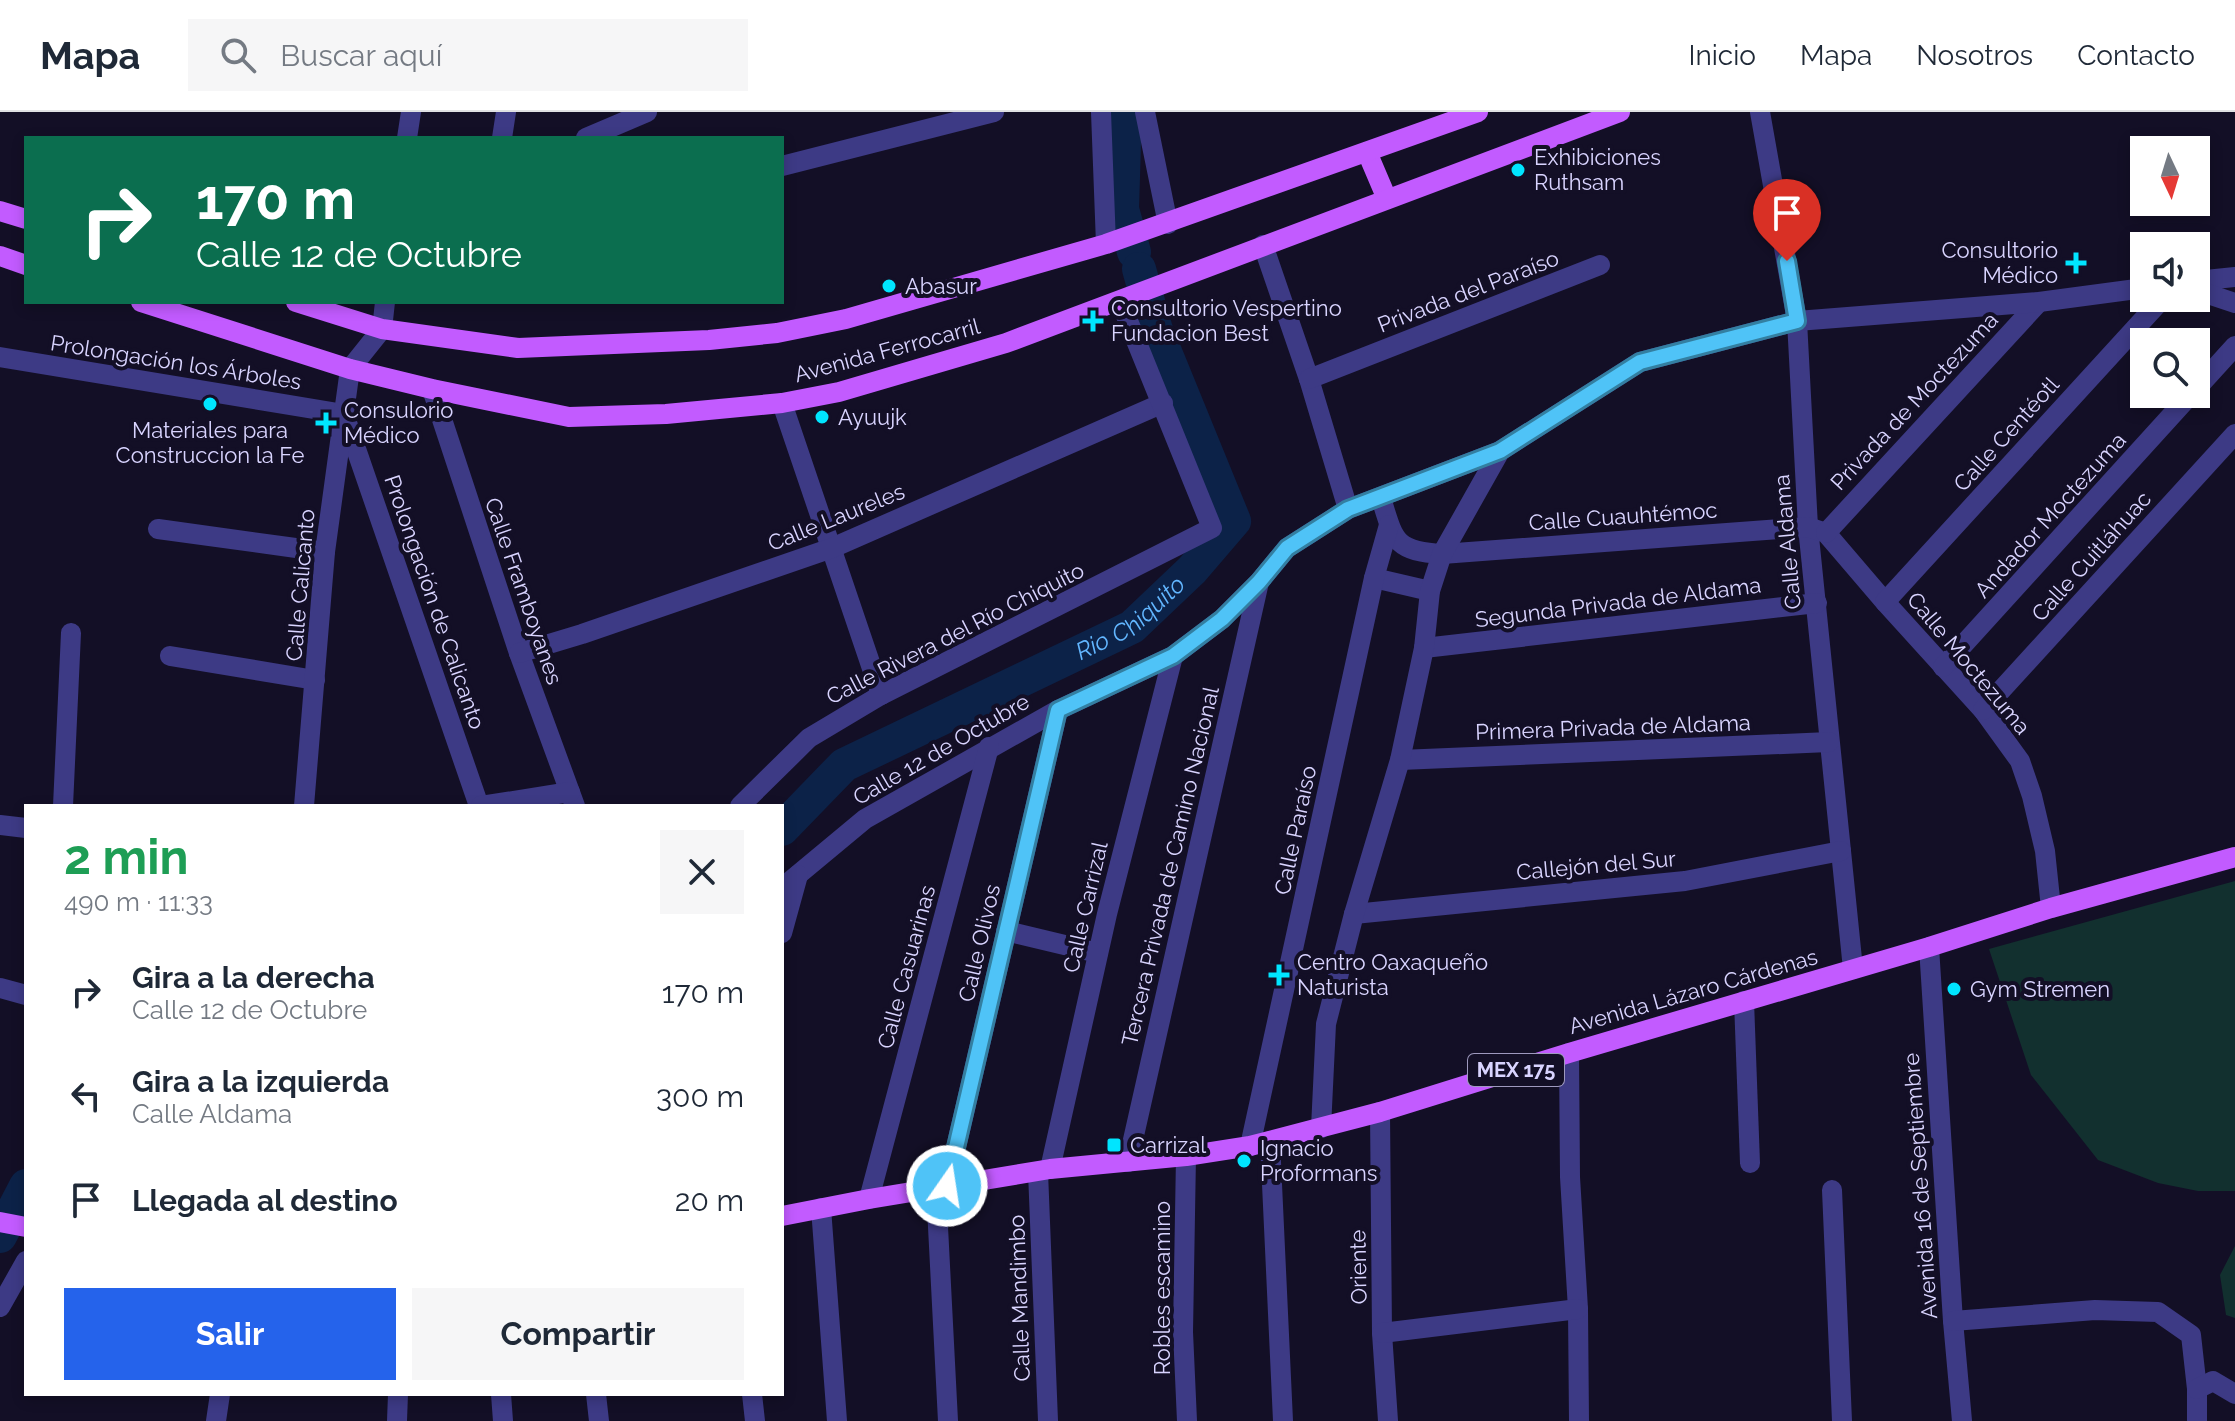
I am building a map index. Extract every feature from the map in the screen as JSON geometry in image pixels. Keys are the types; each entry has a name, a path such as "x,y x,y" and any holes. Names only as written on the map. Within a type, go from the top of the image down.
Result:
{"main road":[{"name":"Avenida Ferrocarril","path":"147,304 350,369 569,417 666,414 782,403 839,392 1006,343 1620,112"},
{"name":"Avenida Ferrocarril","path":"302,304 382,329 518,348 709,340 777,333 846,319 1112,242 1468,114"},
{"path":"1367,152 1387,199"},
{"path":"0,211 24,218"},
{"path":"0,256 24,264"},
{"name":"Avenida Lázaro Cárdenas","path":"784,1216 1044,1171 1186,1156 1260,1144 1380,1112 2051,908 2235,857"},
{"path":"0,1222 24,1227"}],"street":[{"path":"407,136 411,112"},
{"path":"502,136 506,112"},
{"path":"591,136 647,112"},
{"path":"784,165 994,112"},
{"path":"1101,112 1112,242"},
{"path":"1145,112 1161,226"},
{"name":"Calle Aldama","path":"1760,112 1797,321 1817,530 1817,603 1829,742 1853,969"},
{"path":"1263,245 1309,379 1348,509"},
{"name":"Privada del Paraíso","path":"1309,379 1600,265"},
{"path":"2210,280 2235,277"},
{"name":"Calle 12 de Octubre","path":"784,886 865,819 1058,710 1173,656 1222,619 1287,548 1348,509 1500,451 1640,362 1797,321 2039,302 2130,290"},
{"path":"2210,295 2235,303"},
{"path":"1126,298 1163,403"},
{"name":"Privada de Moctezuma","path":"1817,530 2039,302"},
{"path":"350,369 382,329 385,304"},
{"name":"Calle Centéotl","path":"1885,602 2150,312"},
{"path":"2210,374 2235,346"},
{"name":"Prolongación los Árboles","path":"0,357 344,414"},
{"name":"Calle Calicanto","path":"304,804 325,552 350,369"},
{"name":"Calle Framboyanes","path":"432,389 519,653 573,799"},
{"path":"782,403 881,695"},
{"name":"Calle Rivera del Río Chiquito","path":"742,804 809,738 881,695 1212,528 1163,403"},
{"name":"Calle Laureles","path":"519,653 832,548 1163,403"},
{"name":"Andador Moctezuma","path":"1943,667 2178,408"},
{"name":"Prolongación de Calicanto","path":"344,414 479,804"},
{"name":"Calle Cuitláhuac","path":"1983,710 2235,434"},
{"name":"Calle 12 de Octubre","path":"1321,1128 1326,1024 1354,914 1400,760 1424,648 1430,591 1442,554 1500,451"},
{"path":"1381,498 1389,525"},
{"name":"Calle Cuauhtémoc","path":"1389,525 1397,540 1406,548 1442,554 1817,530"},
{"name":"Calle Paraíso","path":"1283,1421 1260,1144 1374,578 1389,525"},
{"path":"158,529 325,552"},
{"name":"Calle Moctezuma","path":"1817,530 1983,710 2020,761 2045,851 2051,908"},
{"path":"1374,578 1430,591"},
{"name":"Tercera Privada de Camino Nacional","path":"1128,1162 1259,582"},
{"name":"Segunda Privada de Aldama","path":"1424,648 1817,603"},
{"path":"63,804 71,633"},
{"path":"170,656 315,680"},
{"name":"Calle Carrizal","path":"1044,1171 1173,656"},
{"name":"Calle Olivos","path":"948,1421 941,1187 1058,710"},
{"name":"Primera Privada de Aldama","path":"1400,760 1829,742"},
{"name":"Calle Casuarinas","path":"869,1199 989,747"},
{"path":"507,804 573,799"},
{"path":"0,825 24,828"},
{"name":"Callejón del Sur","path":"1354,914 1685,881 1841,851"},
{"path":"784,926 798,874"},
{"path":"1006,931 1098,953"},
{"name":"Avenida 16 de Septiembre","path":"1929,947 1962,1421"},
{"path":"0,988 24,994"},
{"path":"1744,1001 1750,1163"},
{"path":"1569,1053 1579,1421"},
{"name":"Oriente","path":"1380,1112 1382,1333 1388,1421"},
{"name":"Robles escamino","path":"1186,1156 1183,1332 1187,1421"},
{"name":"Calle Mandimbo","path":"1044,1171 1048,1421"},
{"path":"1832,1190 1842,1421"},
{"path":"821,1208 837,1421"},
{"path":"0,1307 24,1265"},
{"path":"1382,1333 1578,1309"},
{"path":"1953,1321 2095,1310 2158,1312 2191,1335 2197,1421"},
{"path":"2197,1389 2213,1381 2235,1394"},
{"path":"216,1421 220,1396"},
{"path":"397,1421 398,1396"},
{"path":"501,1396 503,1421"},
{"path":"596,1396 599,1421"},
{"path":"752,1396 755,1421"}],"green space":[{"path":"2235,881 2235,1191 2198,1191 2158,1183 2098,1160 2031,1075 1989,949"},
{"path":"2235,1246 2235,1318 2226,1315 2220,1275"}],"waterway":[{"name":"Rio Chiquito","path":"1125,112 1122,209 1134,252"},
{"name":"Rio Chiquito","path":"784,827 844,765 1132,627 1192,570 1234,521 1156,330 1139,269"},
{"name":"Rio Chiquito","path":"0,1236 24,1190"}],"place":[{"name":"Exhibiciones Ruthsam","path":"1518,170"},
{"name":"Consultorio Médico","path":"2076,263"},
{"name":"Abasur","path":"889,286"},
{"name":"Consultorio Vespertino Fundacion Best","path":"1093,321"},
{"name":"Materiales para Construccion la Fe","path":"210,404"},
{"name":"Ayuujk","path":"822,417"},
{"name":"Consulorio Médico","path":"326,423"},
{"name":"Centro Oaxaqueño Naturista","path":"1279,975"},
{"name":"Gym Stremen","path":"1954,989"},
{"name":"Carrizal","path":"1114,1145"},
{"name":"Ignacio Proformans","path":"1244,1161"}],"route":[{"path":"947,1186 1058,710 1173,656 1222,619 1287,548 1348,509 1500,451 1640,362 1797,321 1787,261"}]}
